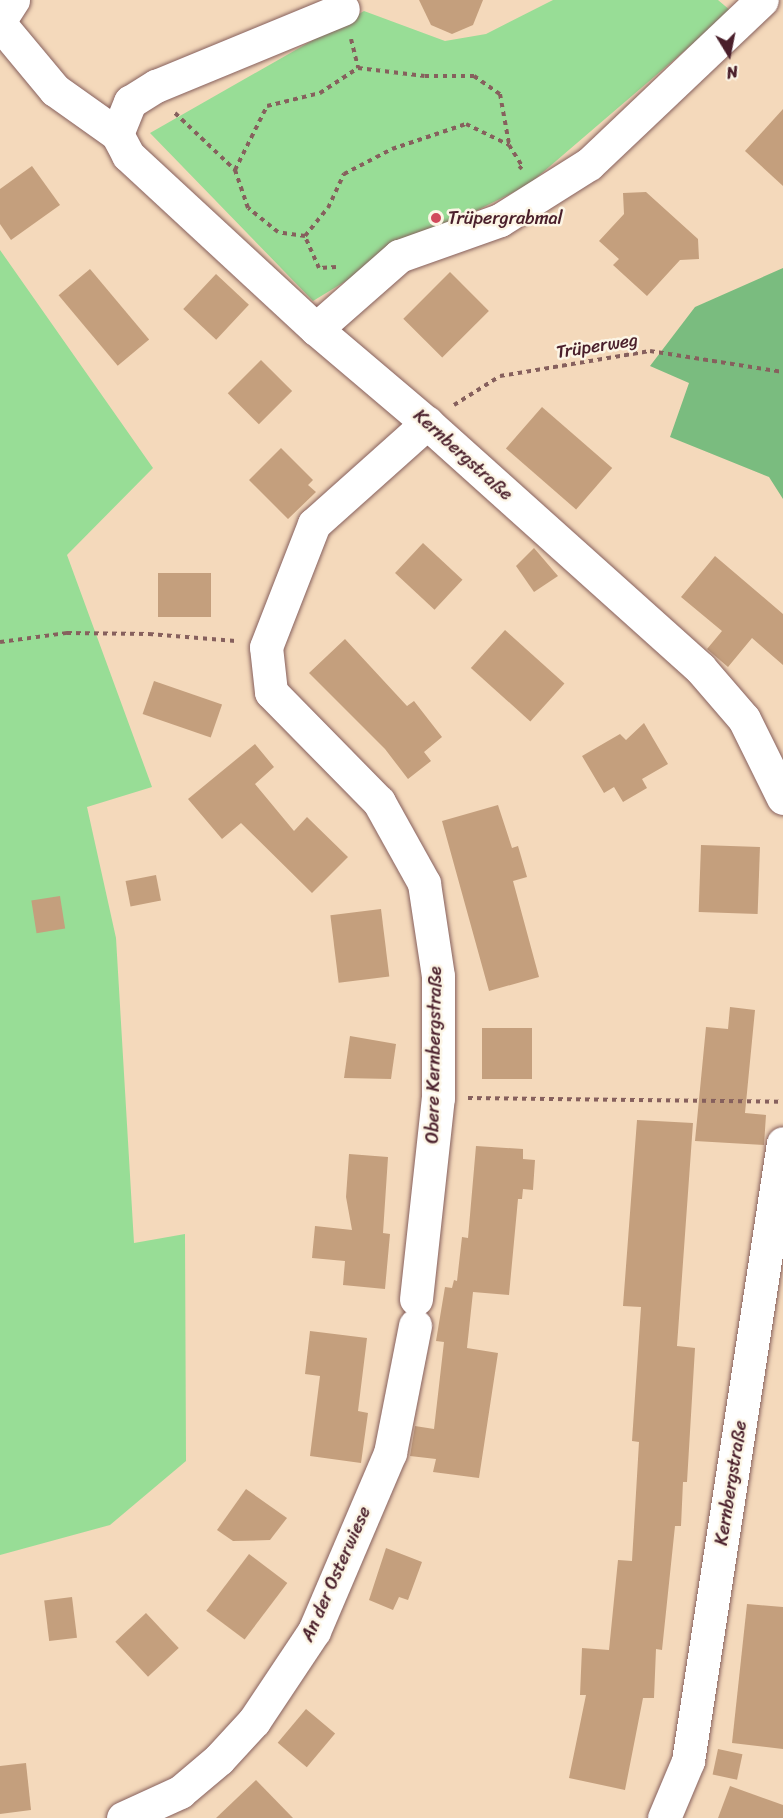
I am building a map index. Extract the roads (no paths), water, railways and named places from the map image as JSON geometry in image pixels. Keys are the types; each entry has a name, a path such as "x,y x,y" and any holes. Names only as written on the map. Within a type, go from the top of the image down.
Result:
{"street":[{"path":"0,22 13,0"},
{"path":"316,329 399,256 500,220 589,164 762,0"},
{"path":"117,134 130,102 156,86 343,9"},
{"name":"Kernbergstraße","path":"0,22 55,90 117,134 128,155 316,329 428,423 700,668 744,719 783,798"},
{"name":"Obere Kernbergstraße","path":"416,1312 438,1098 438,976 424,883 379,802 271,692 266,647 314,524 428,423"},
{"name":"Kernbergstraße","path":"664,1818 688,1761 783,1143"},
{"name":"An der Osterwiese","path":"123,1818 180,1792 219,1759 260,1713 314,1631 390,1453 416,1312"}],"place":[{"name":"Trüpergrabmal","path":"436,218"}]}
